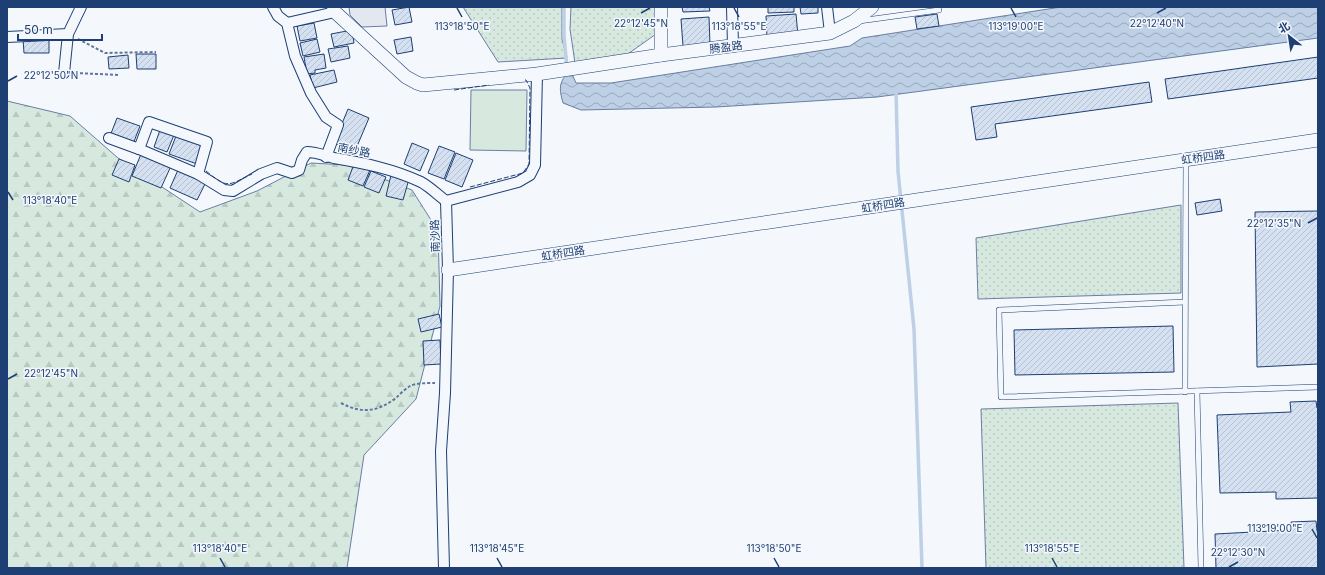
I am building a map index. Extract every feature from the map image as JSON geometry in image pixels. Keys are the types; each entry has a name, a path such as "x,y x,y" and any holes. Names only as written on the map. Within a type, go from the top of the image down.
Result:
{"street":[{"path":"64,73 68,34 81,7"},
{"name":"南纱路","path":"273,7 278,16 287,23 295,56 311,93 326,117 338,125 326,157 388,169 422,183 446,201"},
{"path":"661,7 661,55"},
{"path":"732,7 733,46"},
{"path":"827,7 830,33"},
{"name":"腾盈路","path":"333,10 406,77 417,83 430,85 537,74 661,55 830,33 854,21 872,7"},
{"path":"287,23 333,10"},
{"path":"7,37 68,34"},
{"path":"446,201 518,182 530,175 535,165 537,74"},
{"path":"140,149 149,122 206,142 198,174"},
{"path":"109,138 140,149 198,174 224,190 233,191 261,174 278,168 292,173 299,170 302,160 307,152 315,152 326,157"},
{"name":"虹桥四路","path":"448,270 1318,140"},
{"name":"南沙路","path":"444,568 441,451 445,381 448,270 446,201"}],"lane":[{"path":"854,21 939,10"},
{"path":"1185,392 1186,159"},
{"path":"1185,302 999,310 1001,397 1318,387"},
{"path":"1197,391 1201,568"}],"path":[{"path":"68,34 105,53 156,52"},
{"path":"64,73 120,75"},
{"path":"341,403 350,408 370,410 383,406 393,400 411,385 445,381"}],"green space":[{"path":"463,7 562,7 562,39 567,58 498,62"},
{"path":"571,7 656,7 656,34 625,56 575,63 570,29"},
{"path":"471,90 527,90 526,151 470,150"},
{"path":"7,101 70,116 118,158 200,212 257,191 311,163 347,165 412,190 438,231 440,306 416,399 364,455 347,568 7,568"},
{"path":"1181,205 1181,293 978,299 976,238"},
{"path":"1178,403 1184,568 986,568 981,409"}],"shaded area":[{"path":"349,7 385,7 387,26 362,27 350,15"}],"water":[{"path":"1061,7 1318,7 1318,38 877,97 716,107 581,110 563,103 561,95 560,88 563,78 566,75 572,74 576,83 611,83 850,46 862,38"}],"building":[{"path":"409,7 412,22 395,25 392,10"},
{"path":"682,7 709,7 710,11 683,12"},
{"path":"768,7 794,7 794,12 768,13"},
{"path":"800,7 818,7 818,13 801,14"},
{"path":"796,14 798,36 767,38 766,16"},
{"path":"937,14 939,26 917,29 915,17"},
{"path":"709,17 710,45 683,46 681,19"},
{"path":"314,23 317,38 300,41 297,26"},
{"path":"352,30 354,43 334,47 331,34"},
{"path":"411,37 413,51 397,54 394,40"},
{"path":"49,38 49,53 24,53 23,39"},
{"path":"317,39 320,52 303,56 300,43"},
{"path":"348,46 350,58 331,62 328,49"},
{"path":"136,54 156,54 156,69 137,69"},
{"path":"324,54 326,68 315,70 315,73 307,74 304,57"},
{"path":"128,55 129,68 109,69 108,57"},
{"path":"1318,57 1318,78 1168,99 1165,79"},
{"path":"334,70 337,82 313,88 310,75"},
{"path":"1149,82 1152,102 995,124 997,137 976,140 971,107"},
{"path":"348,109 369,118 355,151 334,143"},
{"path":"117,118 140,126 133,144 110,136"},
{"path":"160,130 174,135 167,152 154,147"},
{"path":"176,136 203,146 197,164 169,154"},
{"path":"412,143 429,150 420,171 404,164"},
{"path":"439,146 455,152 444,179 428,173"},
{"path":"456,153 473,160 462,187 445,180"},
{"path":"141,154 171,166 161,188 132,176"},
{"path":"119,159 135,165 129,182 112,175"},
{"path":"354,164 370,170 363,186 348,180"},
{"path":"178,170 206,182 197,200 170,188"},
{"path":"371,171 386,177 379,193 364,187"},
{"path":"391,175 409,179 403,200 386,196"},
{"path":"1220,199 1222,211 1197,215 1195,203"},
{"path":"1318,211 1318,364 1257,367 1255,212"},
{"path":"439,314 442,327 421,332 418,319"},
{"path":"1173,326 1174,372 1015,375 1014,330"},
{"path":"440,340 441,364 424,365 423,341"},
{"path":"1316,401 1318,408 1318,498 1276,499 1276,492 1220,493 1217,415 1291,412 1290,402"},
{"path":"1316,521 1318,531 1318,568 1216,568 1215,534 1291,530 1291,522"}],"waterway":[{"path":"564,7 564,36 567,68"},
{"path":"896,91 898,171 914,329 922,568"}],"fence":[{"path":"470,187 523,173 529,164 530,88 525,80"},
{"path":"454,90 489,85"},
{"path":"206,171 219,181 228,184 252,174"}]}
